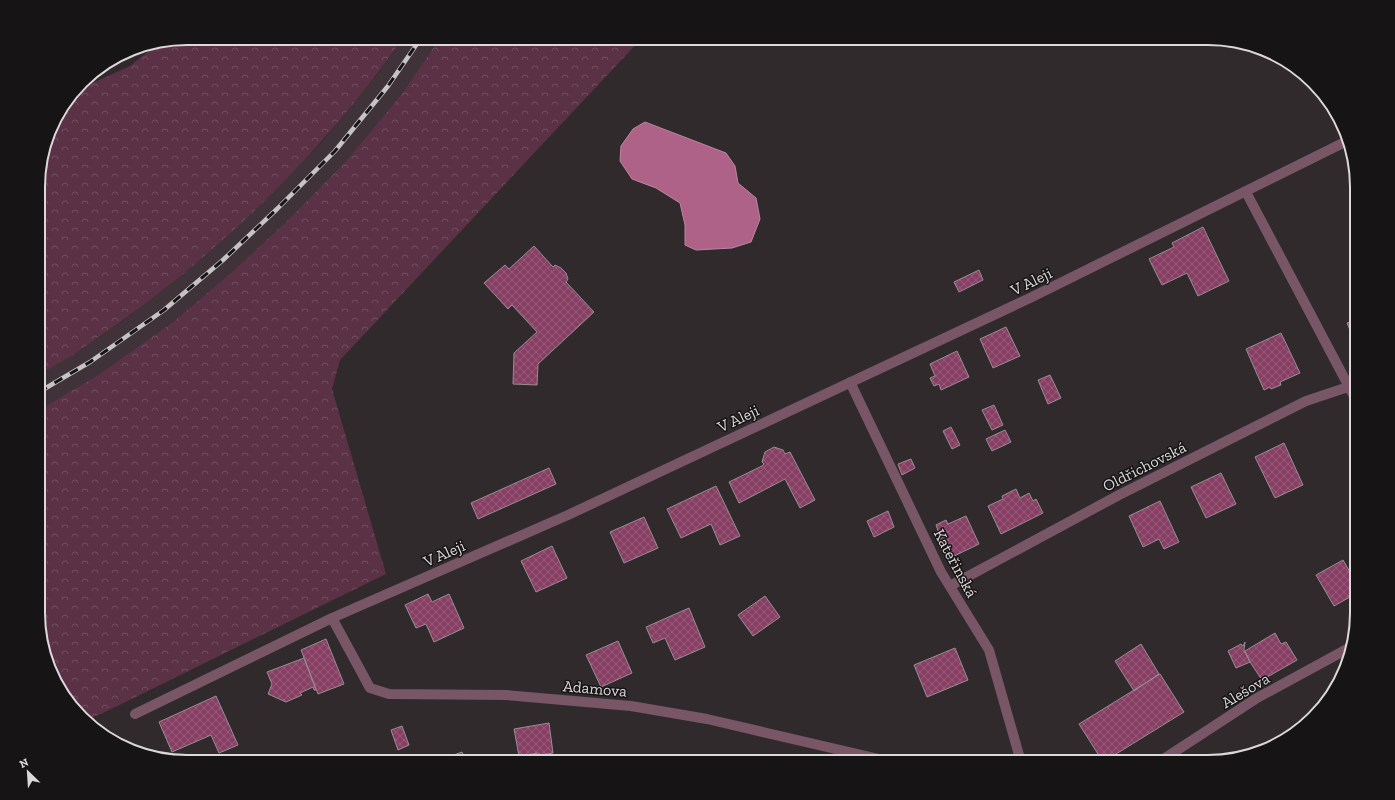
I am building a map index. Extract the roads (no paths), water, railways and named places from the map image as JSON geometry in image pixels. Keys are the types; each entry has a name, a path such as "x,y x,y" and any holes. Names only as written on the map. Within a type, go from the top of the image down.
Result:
{"street":[{"name":"V Aleji","path":"136,714 332,618 568,515 1030,298 1343,143"},
{"path":"1246,192 1350,380"},
{"name":"Kateřinská","path":"850,382 941,572 989,650 1019,755"},
{"name":"Oldřichovská","path":"950,586 1119,495 1299,405 1350,386"},
{"name":"Adamova","path":"332,618 370,688 388,694 506,695 631,706 707,719 862,755"},
{"name":"Alešova","path":"1170,755 1258,698 1345,650"}],"railway":[{"path":"45,388 90,362 164,310 223,260 335,151 388,86 416,45"}]}
